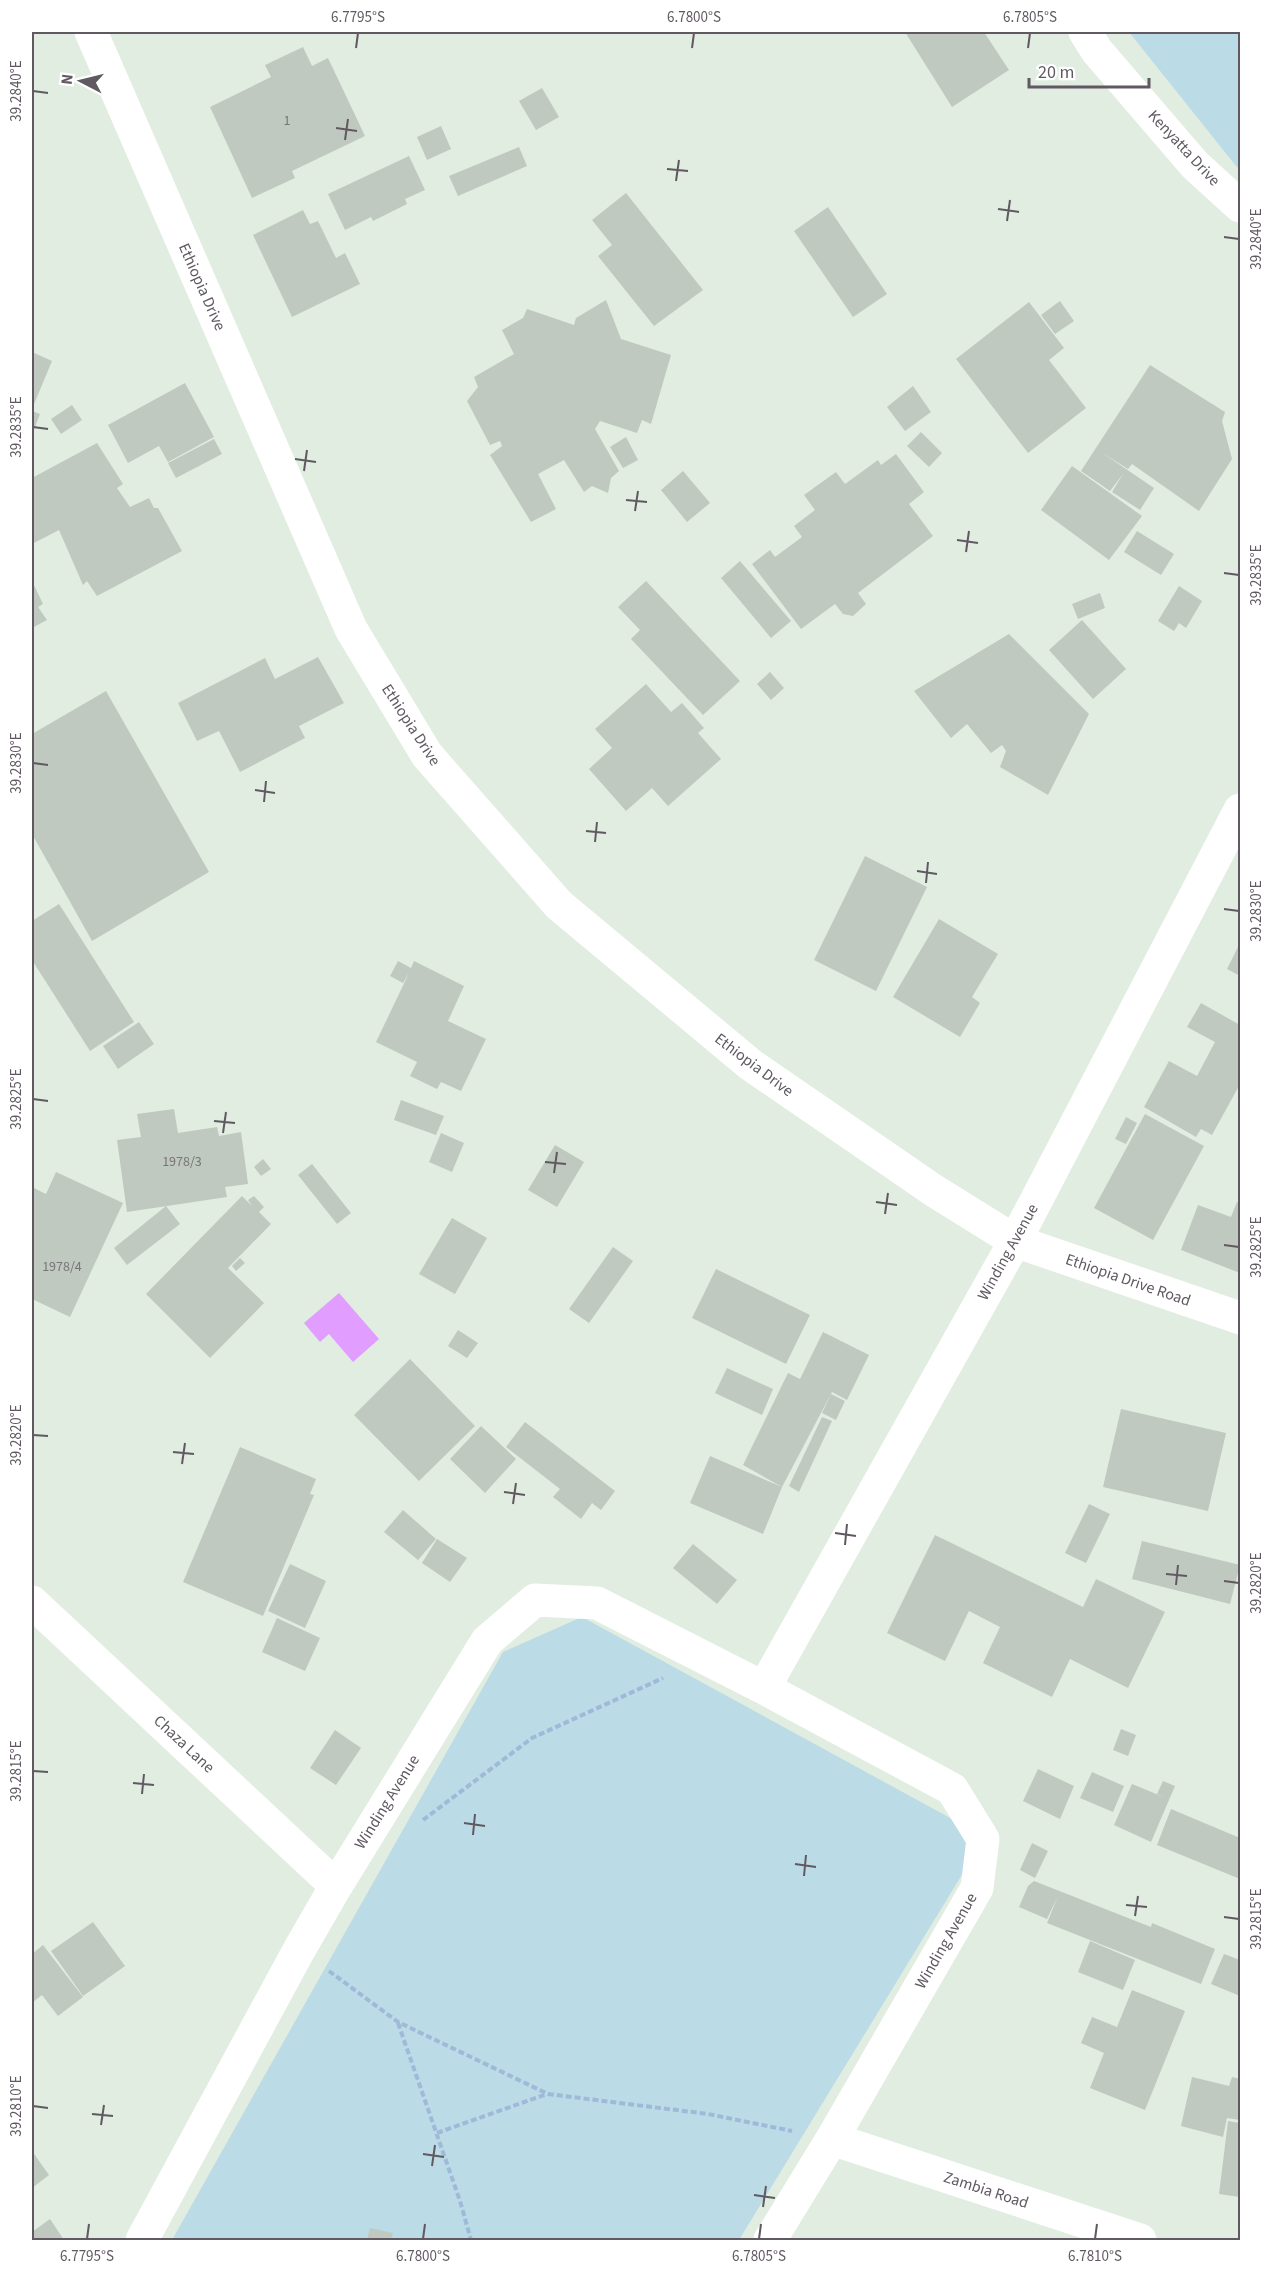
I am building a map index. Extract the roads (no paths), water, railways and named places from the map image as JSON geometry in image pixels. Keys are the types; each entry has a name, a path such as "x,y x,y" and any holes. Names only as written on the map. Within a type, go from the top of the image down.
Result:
{"street":[{"name":"Ethiopia Drive","path":"91,32 351,629 427,755 560,905 751,1065 933,1190 1015,1241"},
{"name":"Kenyatta Drive","path":"1084,32 1096,51 1195,165 1240,206"},
{"name":"Winding Avenue","path":"764,1688 1015,1241 1240,810"},
{"name":"Ethiopia Drive Road","path":"1015,1241 1240,1318"},
{"name":"Winding Avenue","path":"142,2241 336,1886 487,1641 535,1600 597,1603 764,1688 952,1789 983,1839 977,1888 832,2139 770,2241"},
{"name":"Chaza Lane","path":"32,1602 336,1886"},
{"name":"Zambia Road","path":"832,2139 1140,2241"}]}
